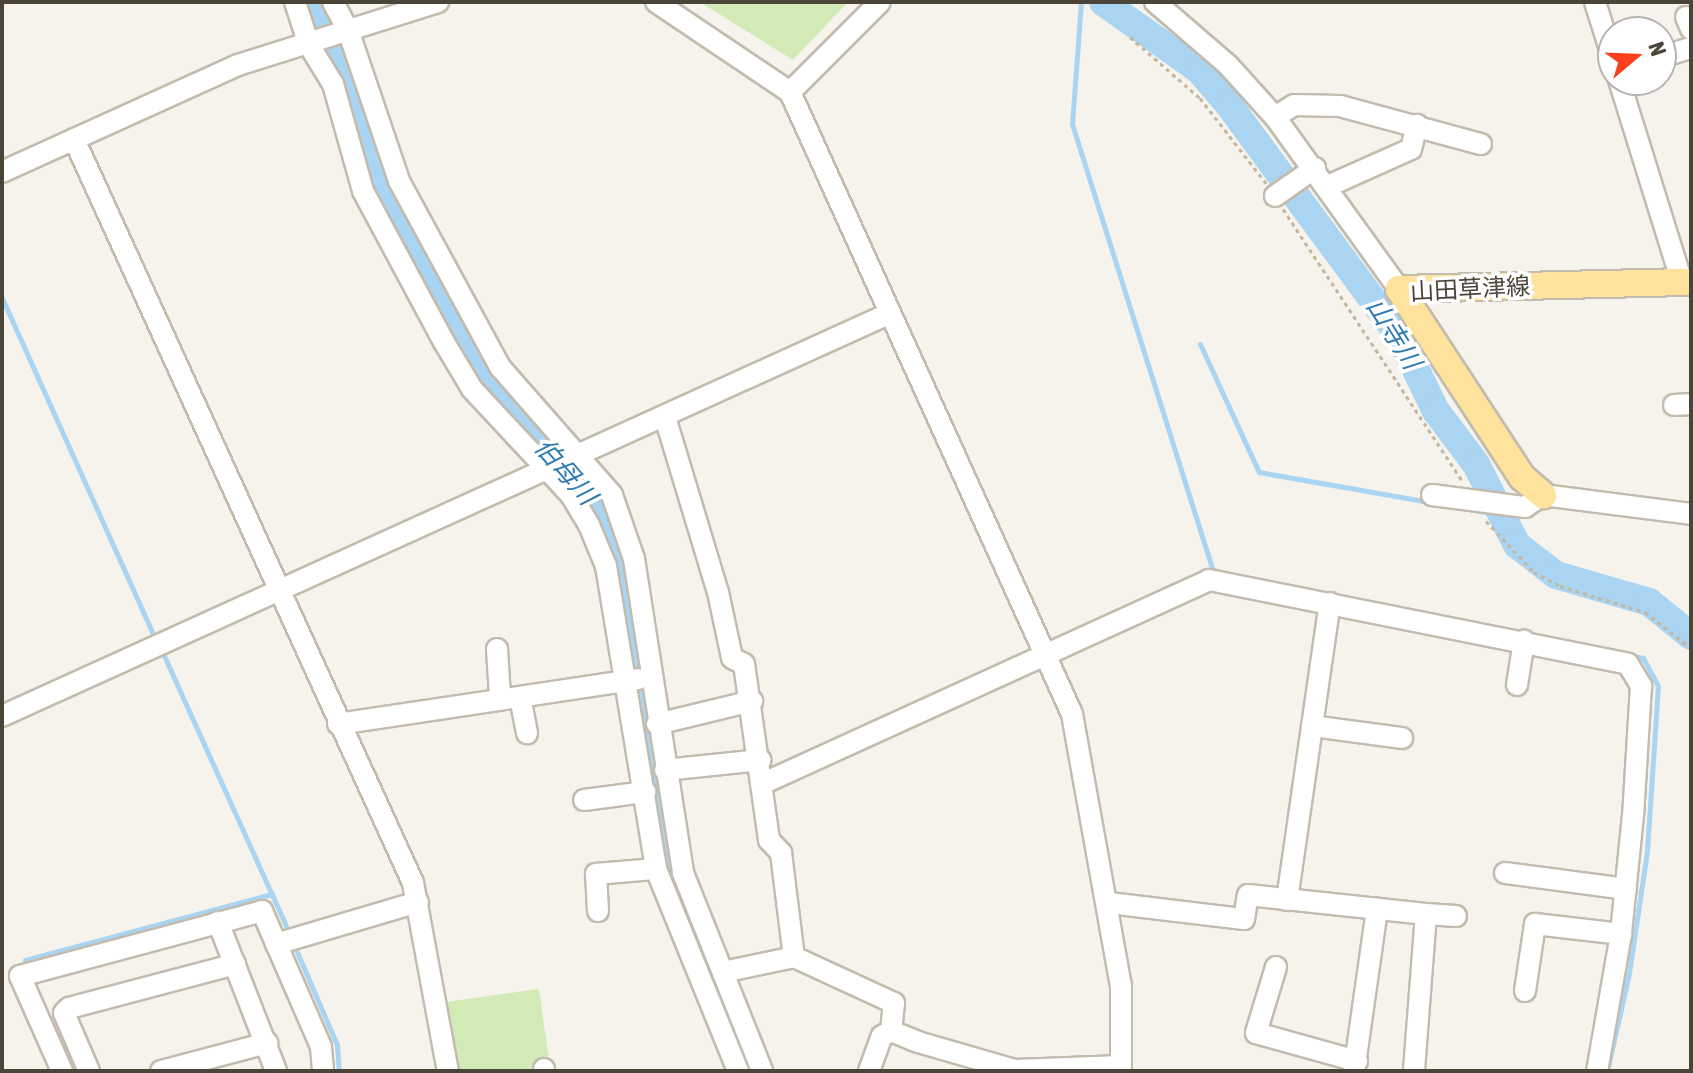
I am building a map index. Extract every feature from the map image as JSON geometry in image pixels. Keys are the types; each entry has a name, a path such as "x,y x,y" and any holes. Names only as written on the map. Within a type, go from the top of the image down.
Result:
{"main road":[{"name":"山田草津線","path":"1399,289 1686,282"},
{"name":"山田草津線","path":"1399,289 1522,477 1543,495"}],"street":[{"path":"295,2 309,45 333,84 363,191 408,278 472,389 560,462 596,472 622,521 634,559 657,724 683,873 762,1071"},
{"path":"333,2 348,30 406,195 500,367 560,462 571,495 606,566 656,869 738,1071"},
{"path":"2,172 238,65 438,2"},
{"path":"656,2 790,92 888,314 1072,714 1109,903 1121,985 1121,1068 1015,1070 973,1065 891,1031"},
{"path":"790,92 880,2"},
{"path":"1155,2 1228,65 1275,117 1328,186 1399,289"},
{"path":"1624,96 1686,282"},
{"path":"1275,117 1294,105 1340,106 1481,144"},
{"path":"1328,186 1411,149 1417,125"},
{"path":"74,139 418,902 448,1071"},
{"path":"1275,196 1315,168"},
{"path":"2,716 888,314"},
{"path":"665,417 732,658 744,664 764,783 769,840 781,853 794,957"},
{"path":"1432,495 1475,504 1525,507 1543,495 1691,514"},
{"path":"764,783 1209,580 1628,664 1639,678 1641,703 1621,934 1597,1071"},
{"path":"1287,900 1330,603"},
{"path":"1517,685 1524,641"},
{"path":"497,649 510,697 527,733"},
{"path":"338,724 650,676"},
{"path":"657,724 752,701"},
{"path":"1312,726 1402,738"},
{"path":"665,770 760,760"},
{"path":"584,800 645,792"},
{"path":"598,911 596,874 656,869"},
{"path":"1505,873 1626,889"},
{"path":"1109,903 1244,919 1248,895 1456,916"},
{"path":"276,944 418,902"},
{"path":"1276,967 1256,1033 1356,1066 1377,909"},
{"path":"62,1071 20,976 262,911 321,1047 323,1071"},
{"path":"1414,1071 1426,914"},
{"path":"218,922 276,1071"},
{"path":"1525,991 1535,924 1621,934"},
{"path":"723,972 794,957 894,1003 891,1031"},
{"path":"89,1071 64,1013 69,1008 235,964"},
{"path":"869,1071 882,1036 891,1031"},
{"path":"161,1071 267,1043"}],"path":[{"path":"1130,37 1200,98 1275,196 1475,504 1518,560 1560,586 1645,612 1691,648"}],"green space":[{"path":"700,2 848,2 793,60"},
{"path":"539,989 550,1066 516,1071 456,1071 446,1002"}],"waterway":[{"name":"伯母川","path":"312,2 347,77 380,188 444,306 495,394 596,505 608,532 618,561 671,878 750,1071"},
{"path":"1081,2 1072,124 1213,570 1225,573"},
{"name":"山寺川","path":"1103,2 1199,70 1229,105 1400,337 1436,411 1476,464 1517,545 1556,575 1649,602 1691,636"},
{"path":"2,298 156,640"},
{"path":"1200,344 1259,472 1498,514"},
{"path":"1356,600 1581,645"},
{"path":"161,649 286,926"},
{"path":"1607,1071 1629,973 1647,851 1658,686 1643,658 1630,655"},
{"path":"25,960 272,894"},
{"path":"297,952 337,1045 339,1071"}]}
